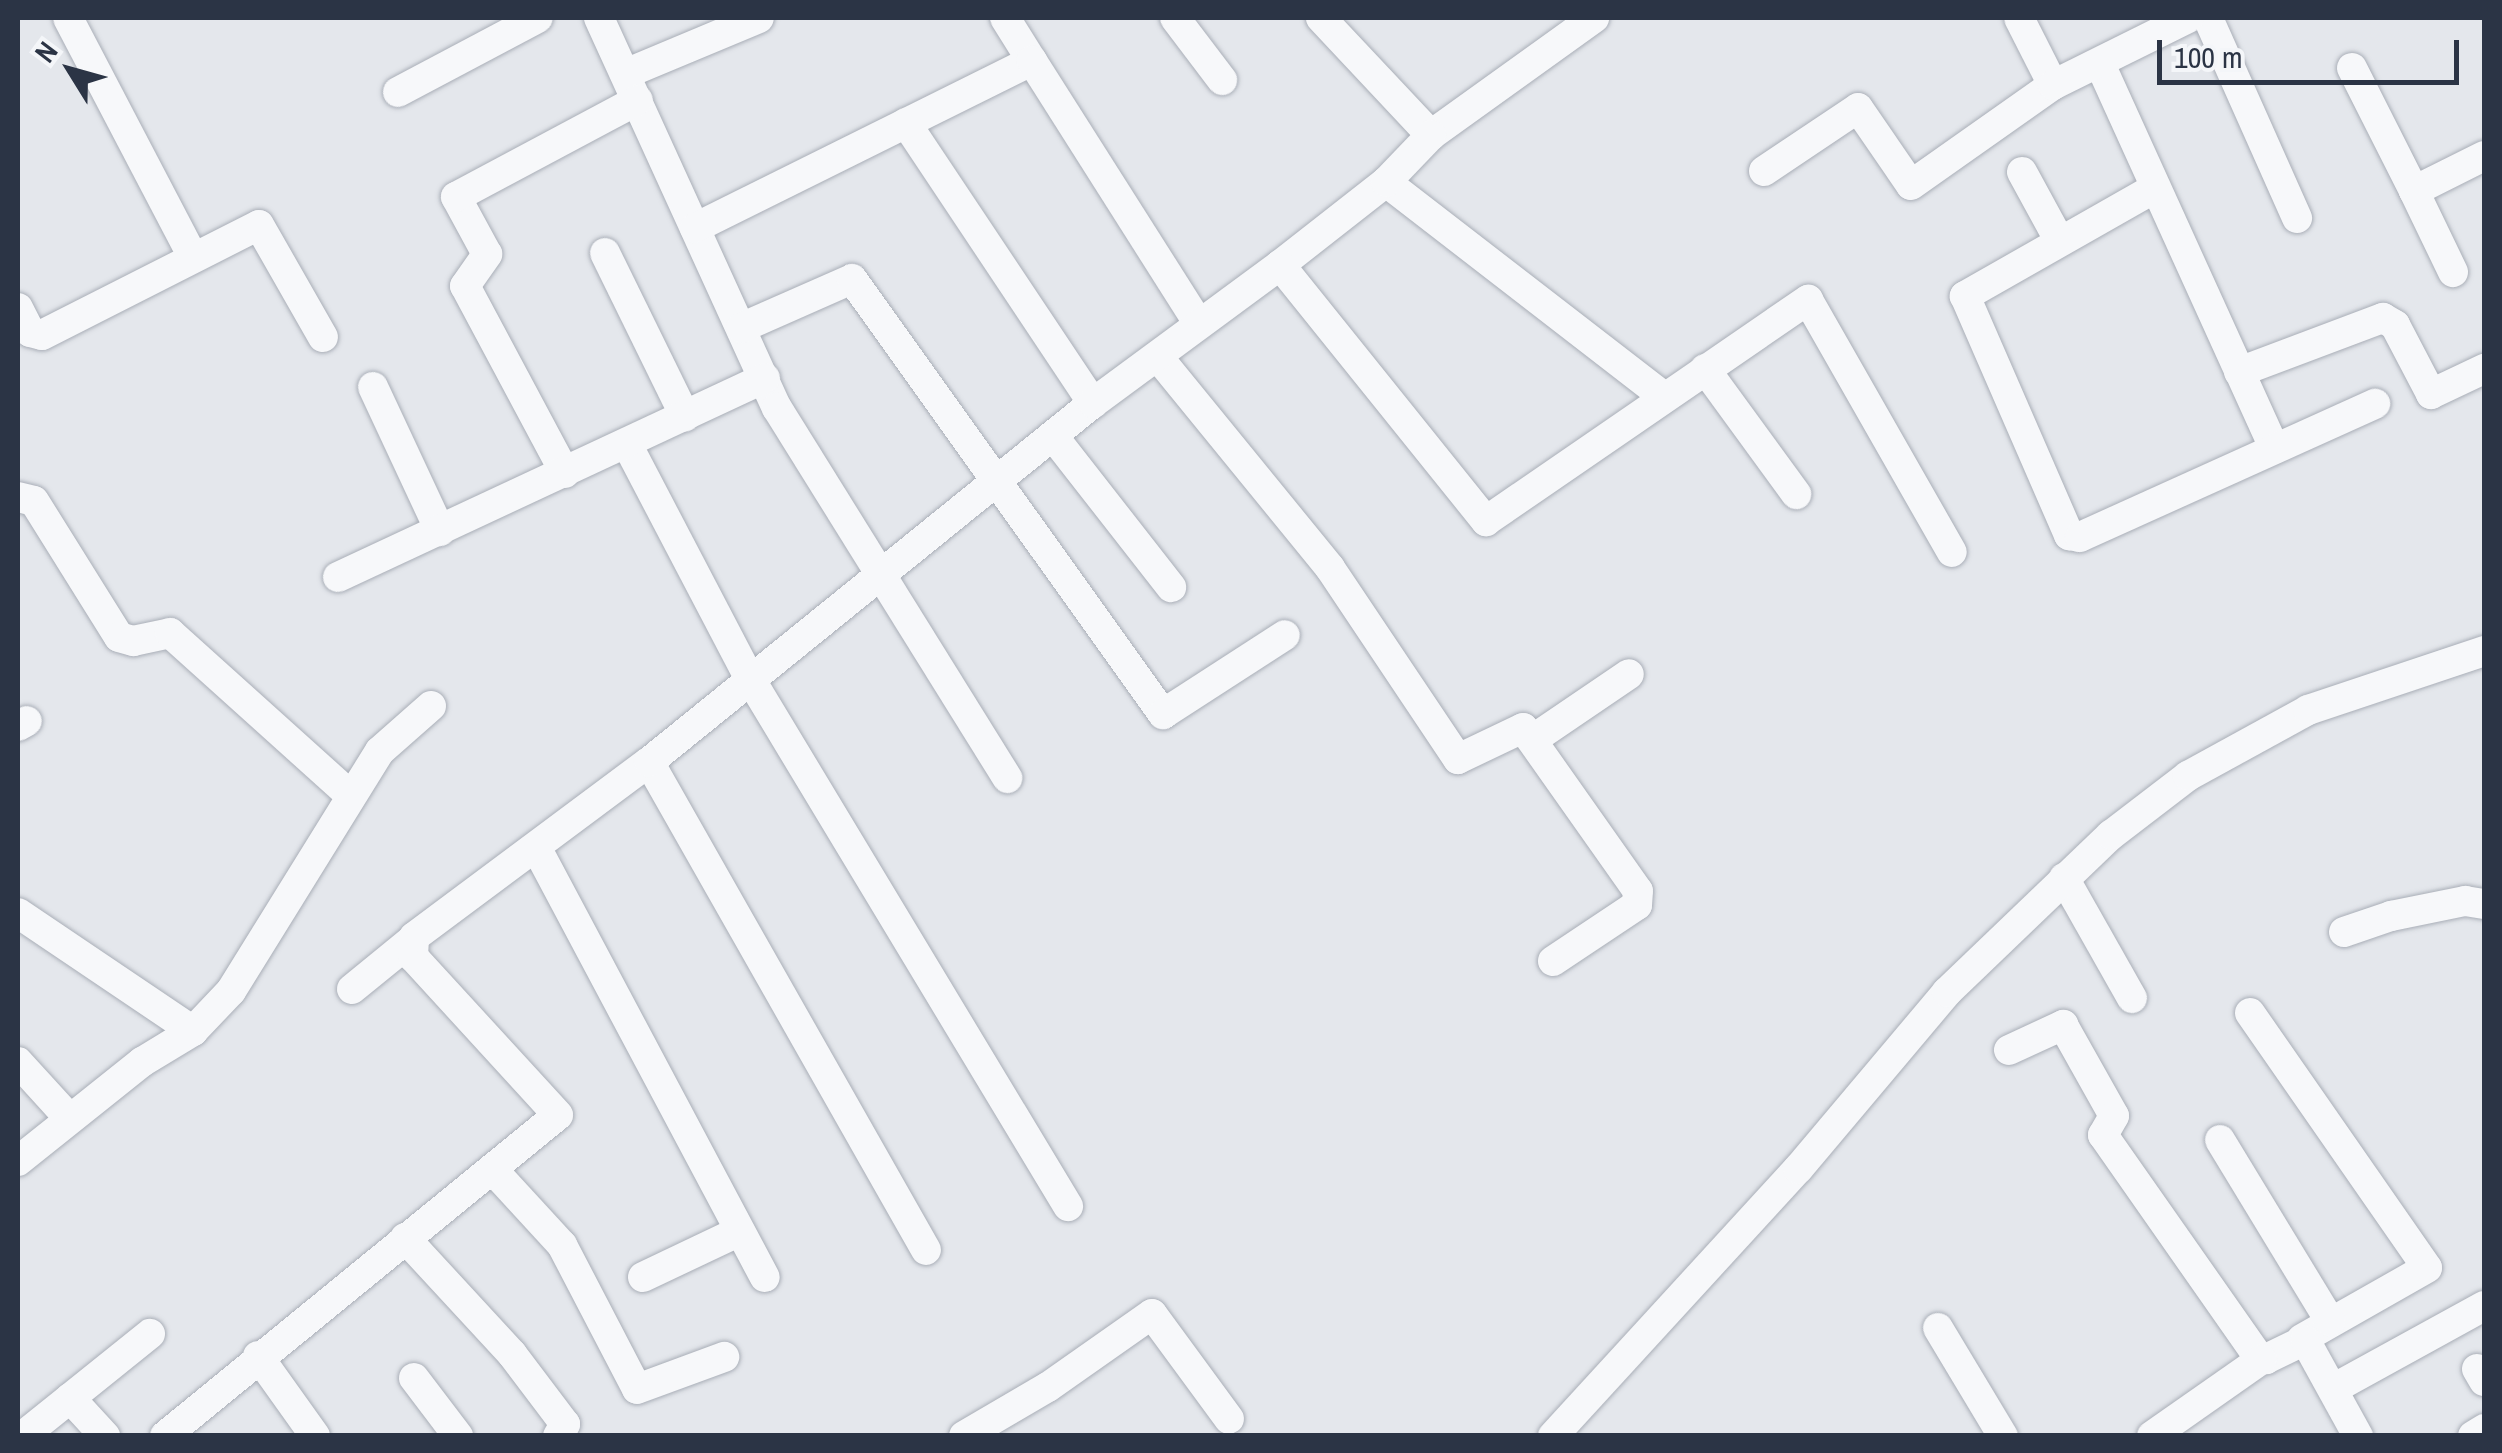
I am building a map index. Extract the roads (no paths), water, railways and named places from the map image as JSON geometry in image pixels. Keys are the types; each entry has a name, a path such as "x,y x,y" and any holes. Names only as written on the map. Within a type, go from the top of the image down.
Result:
{"street":[{"path":"68,18 192,255"},
{"path":"398,92 538,18"},
{"path":"600,18 765,378 876,574 1007,778"},
{"path":"565,473 465,286 487,254 456,196 631,87 759,18"},
{"path":"1005,18 1198,323"},
{"path":"1175,18 1222,80"},
{"path":"1322,18 1431,135"},
{"path":"352,990 412,940 649,762 749,676 1093,403 1386,182 1431,135 1594,18"},
{"path":"2019,18 2053,85"},
{"path":"1764,171 1858,108 1910,185 2053,85 2100,64 2149,26 2188,18"},
{"path":"2208,18 2297,218"},
{"path":"695,228 1032,60"},
{"path":"2100,64 2274,448"},
{"path":"2352,68 2453,272"},
{"path":"906,123 1093,403"},
{"path":"2414,191 2484,156"},
{"path":"2022,172 2059,240"},
{"path":"1386,182 1664,397"},
{"path":"2156,188 1971,288 1965,300 2069,535 2080,537 2375,404"},
{"path":"18,308 30,332 42,335 192,255 259,225 323,337"},
{"path":"605,253 685,416"},
{"path":"1280,264 1486,521 1808,300 1952,552"},
{"path":"741,328 850,276 993,484 1163,714 1286,635"},
{"path":"2239,372 2383,318 2395,325 2430,394 2484,369"},
{"path":"1158,357 1330,568 1458,758 1469,759 1520,727 1640,897 1554,961"},
{"path":"1705,368 1796,494"},
{"path":"338,577 765,378"},
{"path":"373,387 440,531"},
{"path":"1053,436 1171,587"},
{"path":"627,444 749,676 1068,1206"},
{"path":"18,497 34,501 119,636 133,641 170,633 350,795"},
{"path":"1553,1436 1798,1169 1947,992 2064,878 2188,776 2291,720 2484,651"},
{"path":"1532,740 1629,674"},
{"path":"18,1160 69,1118 193,1031 231,991 350,795 388,743 431,706"},
{"path":"649,762 926,1250"},
{"path":"536,847 765,1277"},
{"path":"2064,878 2132,998"},
{"path":"2344,932 2391,916 2466,901 2484,904"},
{"path":"18,913 193,1031"},
{"path":"165,1436 258,1356 553,1123 558,1110 414,957 412,940"},
{"path":"2152,1436 2262,1359 2427,1268 2250,1013"},
{"path":"2009,1050 2062,1025 2114,1116 2103,1135 2262,1359"},
{"path":"18,1062 69,1118"},
{"path":"2220,1140 2330,1321"},
{"path":"494,1170 562,1245 637,1389 724,1357"},
{"path":"644,1277 740,1231"},
{"path":"405,1238 512,1354 565,1424 558,1436"},
{"path":"2333,1389 2484,1306"},
{"path":"964,1436 1048,1387 1152,1314 1228,1418"},
{"path":"1938,1328 2003,1436"},
{"path":"22,1436 150,1334"},
{"path":"2302,1339 2358,1436"},
{"path":"258,1356 314,1436"},
{"path":"414,1378 458,1436"},
{"path":"70,1398 105,1436"},
{"path":"2473,1436 2484,1429"}]}
